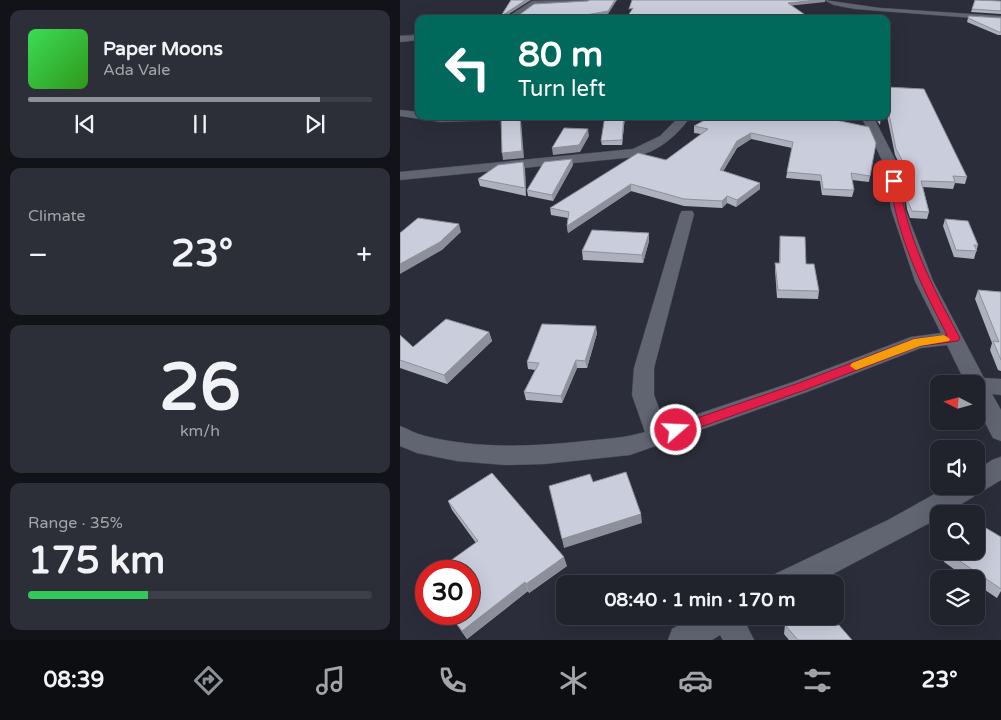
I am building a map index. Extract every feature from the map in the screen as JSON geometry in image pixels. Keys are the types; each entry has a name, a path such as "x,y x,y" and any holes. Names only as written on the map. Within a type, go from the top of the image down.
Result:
{"street":[{"path":"514,15 532,4 588,0"},
{"path":"828,0 836,5 861,8 1001,18"},
{"path":"400,39 415,37"},
{"path":"400,113 415,115"},
{"path":"400,176 635,153 643,151 666,138 676,130 683,120"},
{"path":"865,123 890,158 898,209 910,247 924,281 974,375"},
{"path":"658,436 643,395 644,368 687,214"},
{"path":"400,435 417,444 458,452 505,456 544,456 608,450 630,446 800,387 918,342 954,338"},
{"path":"985,386 1001,387"},
{"path":"985,398 1001,432"},
{"path":"985,478 1001,467"},
{"path":"803,575 897,528 956,495"},
{"path":"683,640 710,625"},
{"path":"731,625 739,640"}],"building":[{"path":"511,0 526,0 503,15"},
{"path":"615,0 608,11 586,15 519,15 534,4"},
{"path":"632,0 817,0 788,3 805,15 629,15 633,8 629,9"},
{"path":"975,0 1001,1 1001,11 972,9"},
{"path":"969,16 1001,18 1001,32 968,18"},
{"path":"890,87 924,89 967,177 953,176 955,182 921,181 929,212 912,211 908,202 903,162 896,149 890,119"},
{"path":"501,120 520,120 522,151 502,153"},
{"path":"604,120 624,120 622,140 601,141"},
{"path":"705,120 835,120 869,127 876,143 870,176 851,173 854,190 823,189 821,175 787,172 793,142 751,133 737,141 720,170 760,183 737,200 727,196 722,201 684,199 631,184 567,226 569,212 550,208 638,153 666,160 708,129 694,126"},
{"path":"564,128 588,129 579,145 552,148"},
{"path":"572,159 552,195 527,190 544,162"},
{"path":"523,162 525,188 478,179 498,165"},
{"path":"418,218 459,224 440,242 400,264 400,233"},
{"path":"945,219 968,221 978,245 974,245 977,251 956,250"},
{"path":"592,230 649,233 642,255 582,251"},
{"path":"780,236 805,237 806,264 814,264 819,291 778,290 775,263 780,263"},
{"path":"978,290 1001,292 1001,360 993,341 999,342"},
{"path":"446,319 489,332 444,375 400,360 400,335 413,347"},
{"path":"542,324 596,326 585,361 576,360 561,396 524,392 539,363 527,362"},
{"path":"626,472 641,514 562,539 549,486 590,474 593,482"},
{"path":"492,473 564,557 526,584 525,582 480,617 480,560 451,560 478,541 448,501"},
{"path":"985,527 1001,537 1001,589 985,578 985,570 973,570 958,560 985,560"},
{"path":"458,625 470,625 462,631"},
{"path":"785,625 839,625 852,640 798,640"}],"slow traffic":[{"path":"856,366 918,342 944,339"}],"route":[{"path":"676,430 800,387 918,342 954,338 924,281 910,247 898,209 894,181"}]}
